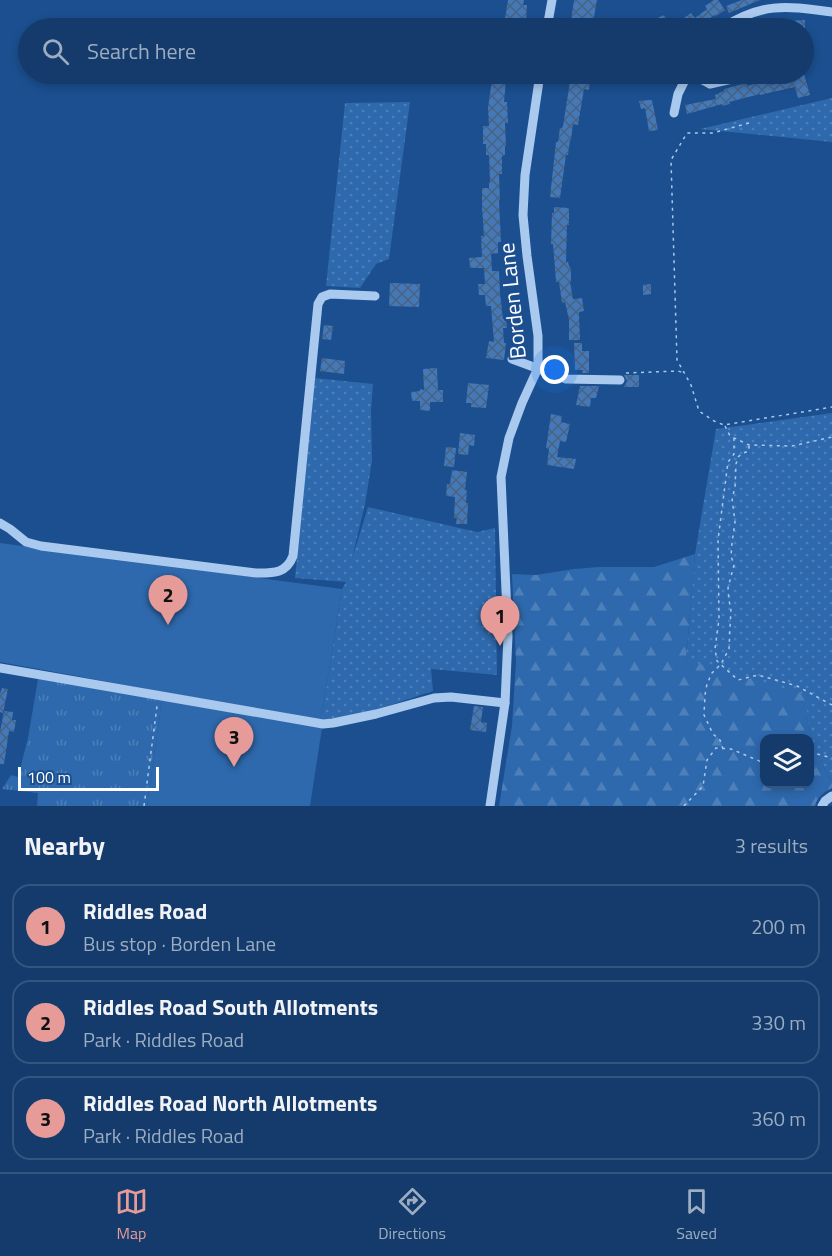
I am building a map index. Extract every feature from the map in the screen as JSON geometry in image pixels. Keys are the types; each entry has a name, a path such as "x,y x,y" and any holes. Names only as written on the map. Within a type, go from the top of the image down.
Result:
{"street":[{"path":"549,18 552,0"},
{"path":"740,18 755,11 792,3 832,12"},
{"name":"Borden Lane","path":"490,806 505,704 508,636 501,477 509,438 538,368 538,336 523,215 525,175 539,84"},
{"path":"674,113 678,94 684,84"},
{"path":"0,523 10,528 26,542 41,546 256,573 274,573 285,568 293,556 318,304 322,297 330,294 375,296"},
{"path":"512,359 566,379 620,380"},
{"path":"0,668 323,724 376,714 434,698 451,697 505,704"},
{"path":"822,806 832,796"}],"path":[{"path":"749,123 713,133 687,133 670,160 677,360 691,385 699,411 714,421 724,424 832,407"},
{"path":"724,424 730,436 749,445 792,446 832,437"},
{"path":"734,438 734,453 728,462 718,540 720,619 715,649 717,660 738,680 758,675 797,686 832,705"},
{"path":"723,749 704,715 705,695 712,673 721,664 729,650 731,608 728,588 734,565 731,556 735,522 732,498 735,488 735,464 738,457 749,451 749,445"},
{"path":"144,806 158,696"},
{"path":"684,806 703,786 707,760 716,748 731,749 760,760"},
{"path":"814,753 832,758"}],"green space":[{"path":"832,98 832,142 700,129"},
{"path":"410,102 389,259 376,264 360,288 326,286 345,103"},
{"path":"315,378 373,384 372,461 352,559 368,507 477,532 495,528 497,675 431,669 433,691 369,712 321,721 342,589 346,582 295,578"},
{"path":"832,413 832,784 814,746 814,734 810,734 806,716 686,660 695,554 716,429"},
{"path":"0,543 342,589 321,721 0,662"},
{"path":"695,554 686,660 811,696 806,716 810,734 760,734 760,788 814,788 814,746 832,784 832,788 821,795 815,806 499,806 512,726 516,662 512,574 536,575 599,567 654,567"},
{"path":"38,679 162,700 147,806 37,806 38,793 2,789 11,775 18,777 28,738"},
{"path":"162,700 322,728 310,806 147,806"}],"building":[{"path":"508,0 524,0 523,5 527,5 526,18 505,18"},
{"path":"574,0 597,0 594,18 571,18"},
{"path":"718,0 725,10 710,18 695,18 707,9 705,6"},
{"path":"742,0 760,0 729,13 726,6"},
{"path":"691,13 695,18 684,18"},
{"path":"491,84 506,84 504,102 507,102 508,123 505,123 506,146 505,155 502,156 502,174 499,174 501,242 498,242 498,253 491,254 492,271 499,271 503,319 506,319 507,328 503,328 504,343 506,343 504,360 486,358 489,341 494,342 491,306 486,306 485,295 479,295 478,284 485,284 484,268 470,268 469,258 482,257 481,236 484,236 482,188 489,188 490,182 489,155 486,155 486,144 483,144 483,126 489,126 488,108"},
{"path":"570,84 590,84 589,90 584,89 578,125 573,124 560,198 550,197 556,142 558,142 560,128 563,126"},
{"path":"743,84 747,86 807,84 810,95 798,98 795,87 687,114 685,105 716,99 715,95 724,89"},
{"path":"652,100 658,130 649,131 645,108 641,109 639,101"},
{"path":"554,207 569,208 566,262 571,269 570,282 573,299 582,298 584,311 579,312 580,340 569,340 569,320 565,302 562,303 559,282 556,282 553,244 551,244"},
{"path":"390,283 420,284 419,307 389,306"},
{"path":"651,284 651,294 643,295 643,285"},
{"path":"324,325 333,326 331,340 322,339"},
{"path":"574,343 582,343 582,351 589,351 589,373 575,370"},
{"path":"322,358 345,361 344,374 320,371"},
{"path":"437,368 438,390 443,390 443,402 430,402 430,411 420,410 420,401 412,401 411,392 424,390 423,369"},
{"path":"624,375 639,375 639,387 624,387 627,381"},
{"path":"468,383 489,385 486,408 471,407 471,403 466,403"},
{"path":"580,386 599,386 596,398 591,398 590,407 576,405"},
{"path":"551,414 562,416 561,422 570,424 566,442 560,441 557,457 576,459 574,469 547,465 549,449 546,448"},
{"path":"460,433 475,435 474,446 469,445 468,455 458,454"},
{"path":"446,447 456,448 454,467 444,466"},
{"path":"452,470 467,472 465,490 467,490 466,503 468,503 467,524 456,524 455,497 446,496"},
{"path":"2,688 8,689 3,713 0,712"},
{"path":"474,706 483,707 481,722 487,723 486,732 470,730"},
{"path":"4,711 13,712 12,720 16,720 14,732 9,731 4,764 0,764 0,732"}],"place":[{"name":"Riddles Road South Allotments","path":"168,625"},
{"name":"Riddles Road","path":"500,646"},
{"name":"Riddles Road North Allotments","path":"234,767"}]}
